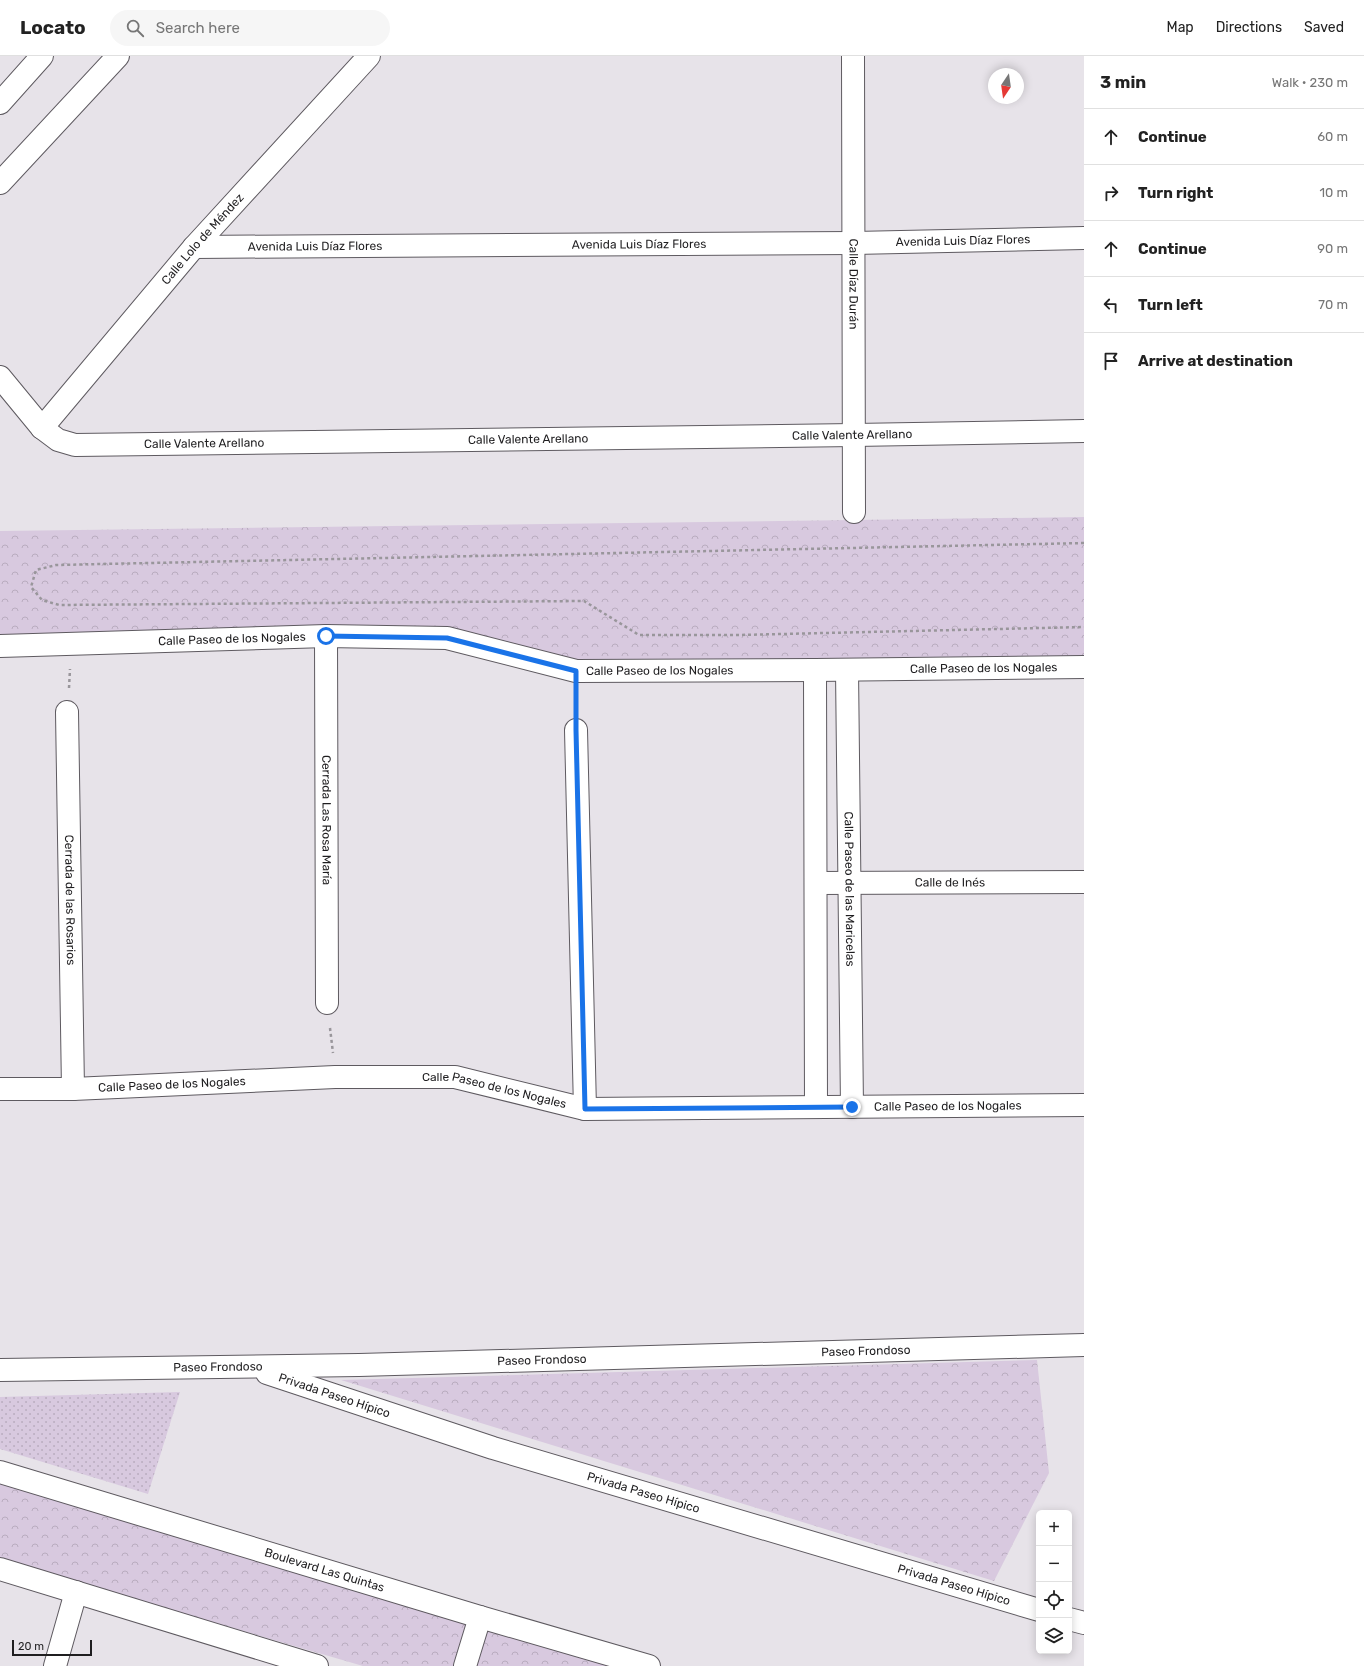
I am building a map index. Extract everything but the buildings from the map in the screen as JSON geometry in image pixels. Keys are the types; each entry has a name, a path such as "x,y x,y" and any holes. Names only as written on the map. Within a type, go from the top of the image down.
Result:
{"street":[{"path":"0,103 42,56"},
{"path":"0,184 118,56"},
{"name":"Calle Lolo de Méndez","path":"42,428 194,247 369,56"},
{"name":"Calle Díaz Durán","path":"853,56 854,512"},
{"name":"Avenida Luis Díaz Flores","path":"194,247 854,243 1084,238"},
{"name":"Calle Valente Arellano","path":"0,377 42,428 58,440 74,444 1084,431"},
{"name":"Calle Paseo de los Nogales","path":"0,646 326,636 447,638 576,671 1084,667"},
{"name":"Cerrada Las Rosa María","path":"326,636 327,1003"},
{"path":"815,670 816,1107"},
{"name":"Calle Paseo de las Maricelas","path":"847,670 852,1107"},
{"name":"Cerrada de las Rosarios","path":"67,712 73,1089"},
{"path":"576,730 585,1109"},
{"name":"Calle de Inés","path":"816,883 1084,882"},
{"name":"Calle Paseo de los Nogales","path":"0,1089 73,1089 335,1077 454,1077 585,1109 1084,1106"},
{"name":"Paseo Frondoso","path":"0,1370 250,1367 1084,1345"},
{"name":"Privada Paseo Hípico","path":"250,1367 493,1448 1036,1609"},
{"name":"Boulevard Las Quintas","path":"0,1472 480,1617 649,1666"},
{"path":"0,1569 317,1666"},
{"path":"55,1666 76,1592"},
{"path":"465,1666 480,1617"},
{"path":"1072,1620 1084,1623"}],"path":[{"path":"1084,543 56,565 36,570 31,587 42,600 59,605 584,601 639,635 739,635 1084,627"},
{"path":"67,712 71,645"},
{"path":"576,671 576,730"},
{"path":"327,1003 335,1077"}],"green space":[{"path":"1084,517 1084,663 575,666 445,632 0,640 0,531"},
{"path":"1037,1360 1049,1473 994,1581 341,1380"},
{"path":"180,1392 148,1494 0,1449 0,1397"},
{"path":"0,1483 627,1666 363,1666 0,1560"}],"route":[{"path":"326,636 447,638 576,671 576,730 585,1109 852,1107"}]}
